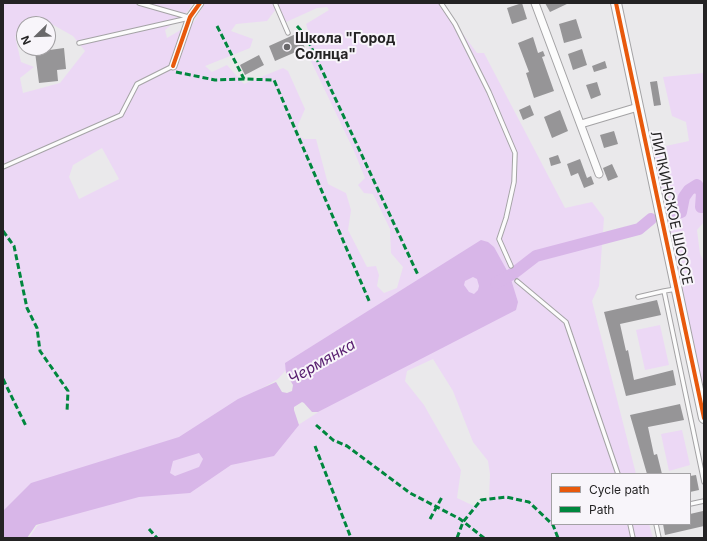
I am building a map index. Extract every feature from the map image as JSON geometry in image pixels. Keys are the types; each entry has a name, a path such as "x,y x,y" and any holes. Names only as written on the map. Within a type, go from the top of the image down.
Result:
{"street":[{"path":"173,66 190,17 200,3"},
{"path":"535,3 599,174"},
{"name":"ЛИПКИНСКОЕ ШОССЕ","path":"616,3 704,418"},
{"path":"580,124 638,107"}],"lane":[{"path":"139,3 190,17"},
{"path":"275,3 288,32"},
{"path":"441,3 455,24 489,92 515,153 514,182 506,218 499,239 511,266"},
{"path":"79,43 190,17"},
{"path":"3,167 121,115 137,84 173,66"},
{"path":"517,281 566,322 618,473"},
{"path":"638,297 676,289"},
{"path":"664,292 704,482"},
{"path":"691,504 704,501"},
{"path":"630,525 633,538"},
{"path":"656,525 659,538"}],"shaded area":[{"path":"3,3 193,3 188,11 165,30 167,38 194,22 205,3 440,3 477,53 484,53 565,208 592,202 604,218 599,286 592,301 636,473 551,473 551,525 649,525 653,538 29,538 37,526 55,517 232,463 292,429 337,400 468,330 491,249 286,370 278,379 238,402 231,417 3,519","holes":["327,7 329,10 306,24 310,37 308,55 354,151 365,178 358,185 364,193 373,194 390,229 391,253 403,267 397,288 384,293 377,286 379,275 376,266 367,267 348,230 351,210 346,193 328,184 316,139 304,139 299,136 298,125 305,109 288,71 283,68 244,84 227,65 212,72 205,66 250,48 253,39 231,31 236,24 267,21 276,9 284,23 317,8","102,148 119,179 79,199 69,177 73,165","433,359 453,391 473,442 488,461 490,474 489,498 474,506 457,498 461,470 424,405 405,381 407,371"]},
{"path":"704,73 704,222 697,230 700,254 704,262 704,391 652,149 689,141 686,122 672,116 663,77"},
{"path":"470,274 483,281 475,298 463,291 465,276"},
{"path":"660,325 669,365 645,370 636,330"},
{"path":"682,430 690,465 669,471 661,434"},
{"path":"200,450 207,462 200,470 173,481 166,478 169,458"}],"water":[{"path":"481,240 488,242 494,247 510,276 518,302 516,310 318,412 312,412 302,402 294,407 299,425 274,456 231,465 190,493 139,497 36,525 27,538 3,538 3,511 31,483 179,437 238,399 276,382 282,392 287,393 292,391 293,385 286,373 285,363","holes":["473,277 477,279 479,286 478,290 474,294 469,292 464,285 465,281","199,453 203,459 199,467 175,476 170,473 173,461"]}],"building":[{"path":"522,3 527,19 512,24 507,8"},
{"path":"545,3 569,3 550,12"},
{"path":"576,19 582,38 564,43 559,24"},
{"name":"Школа \"Город Cолнца\"","path":"298,33 305,48 275,61 269,46"},
{"path":"533,37 538,53 543,51 545,56 542,57 554,91 534,98 526,73 529,72 518,43"},
{"path":"64,48 66,69 57,70 58,81 39,83 36,56 56,56 56,49"},
{"path":"582,49 587,65 573,70 568,54"},
{"path":"259,55 264,65 245,75 240,65"},
{"path":"605,61 607,68 594,72 592,66"},
{"path":"657,81 661,105 654,106 650,82"},
{"path":"597,82 601,95 591,99 586,85"},
{"path":"530,105 534,115 523,120 519,110"},
{"path":"560,110 568,131 552,138 544,117"},
{"path":"614,131 618,144 604,148 600,135"},
{"path":"558,155 561,163 551,166 549,158"},
{"path":"580,159 587,178 591,176 594,184 584,188 578,173 571,176 567,164"},
{"path":"612,164 618,177 608,181 603,168"},
{"path":"657,300 661,315 620,324 626,351 628,350 634,380 673,370 676,385 626,396 604,312"},
{"path":"680,404 684,420 648,427 654,455 657,454 662,473 647,473 630,415"},
{"path":"696,475 699,490 691,492 691,476"},
{"path":"703,511 704,526 665,535 663,525 691,525 691,514"}],"waterway":[{"name":"Чермянка","path":"671,214 681,212 684,197 689,190 697,185 702,193 701,207 704,207"},
{"name":"Чермянка","path":"496,283 514,273 536,256 639,229 651,219"}],"marked path":[{"path":"217,26 244,79 274,80 370,303"},
{"path":"297,26 306,36 418,275"},
{"path":"176,72 215,80 244,79"},
{"path":"3,231 14,246 27,308 37,328 40,351 68,391 67,412"},
{"path":"3,379 26,426"},
{"path":"316,425 333,440 347,446 410,493 460,519 484,538"},
{"path":"315,446 351,538"},
{"path":"430,519 442,497"},
{"path":"457,538 463,522 481,500 506,497 529,502 551,523"},
{"path":"553,525 558,538"},
{"path":"149,529 157,538"}],"cycle path":[{"path":"173,66 190,17 200,3"},
{"path":"616,3 704,418"}],"place":[{"name":"Школа \"Город Cолнца\"","path":"287,47"}]}
